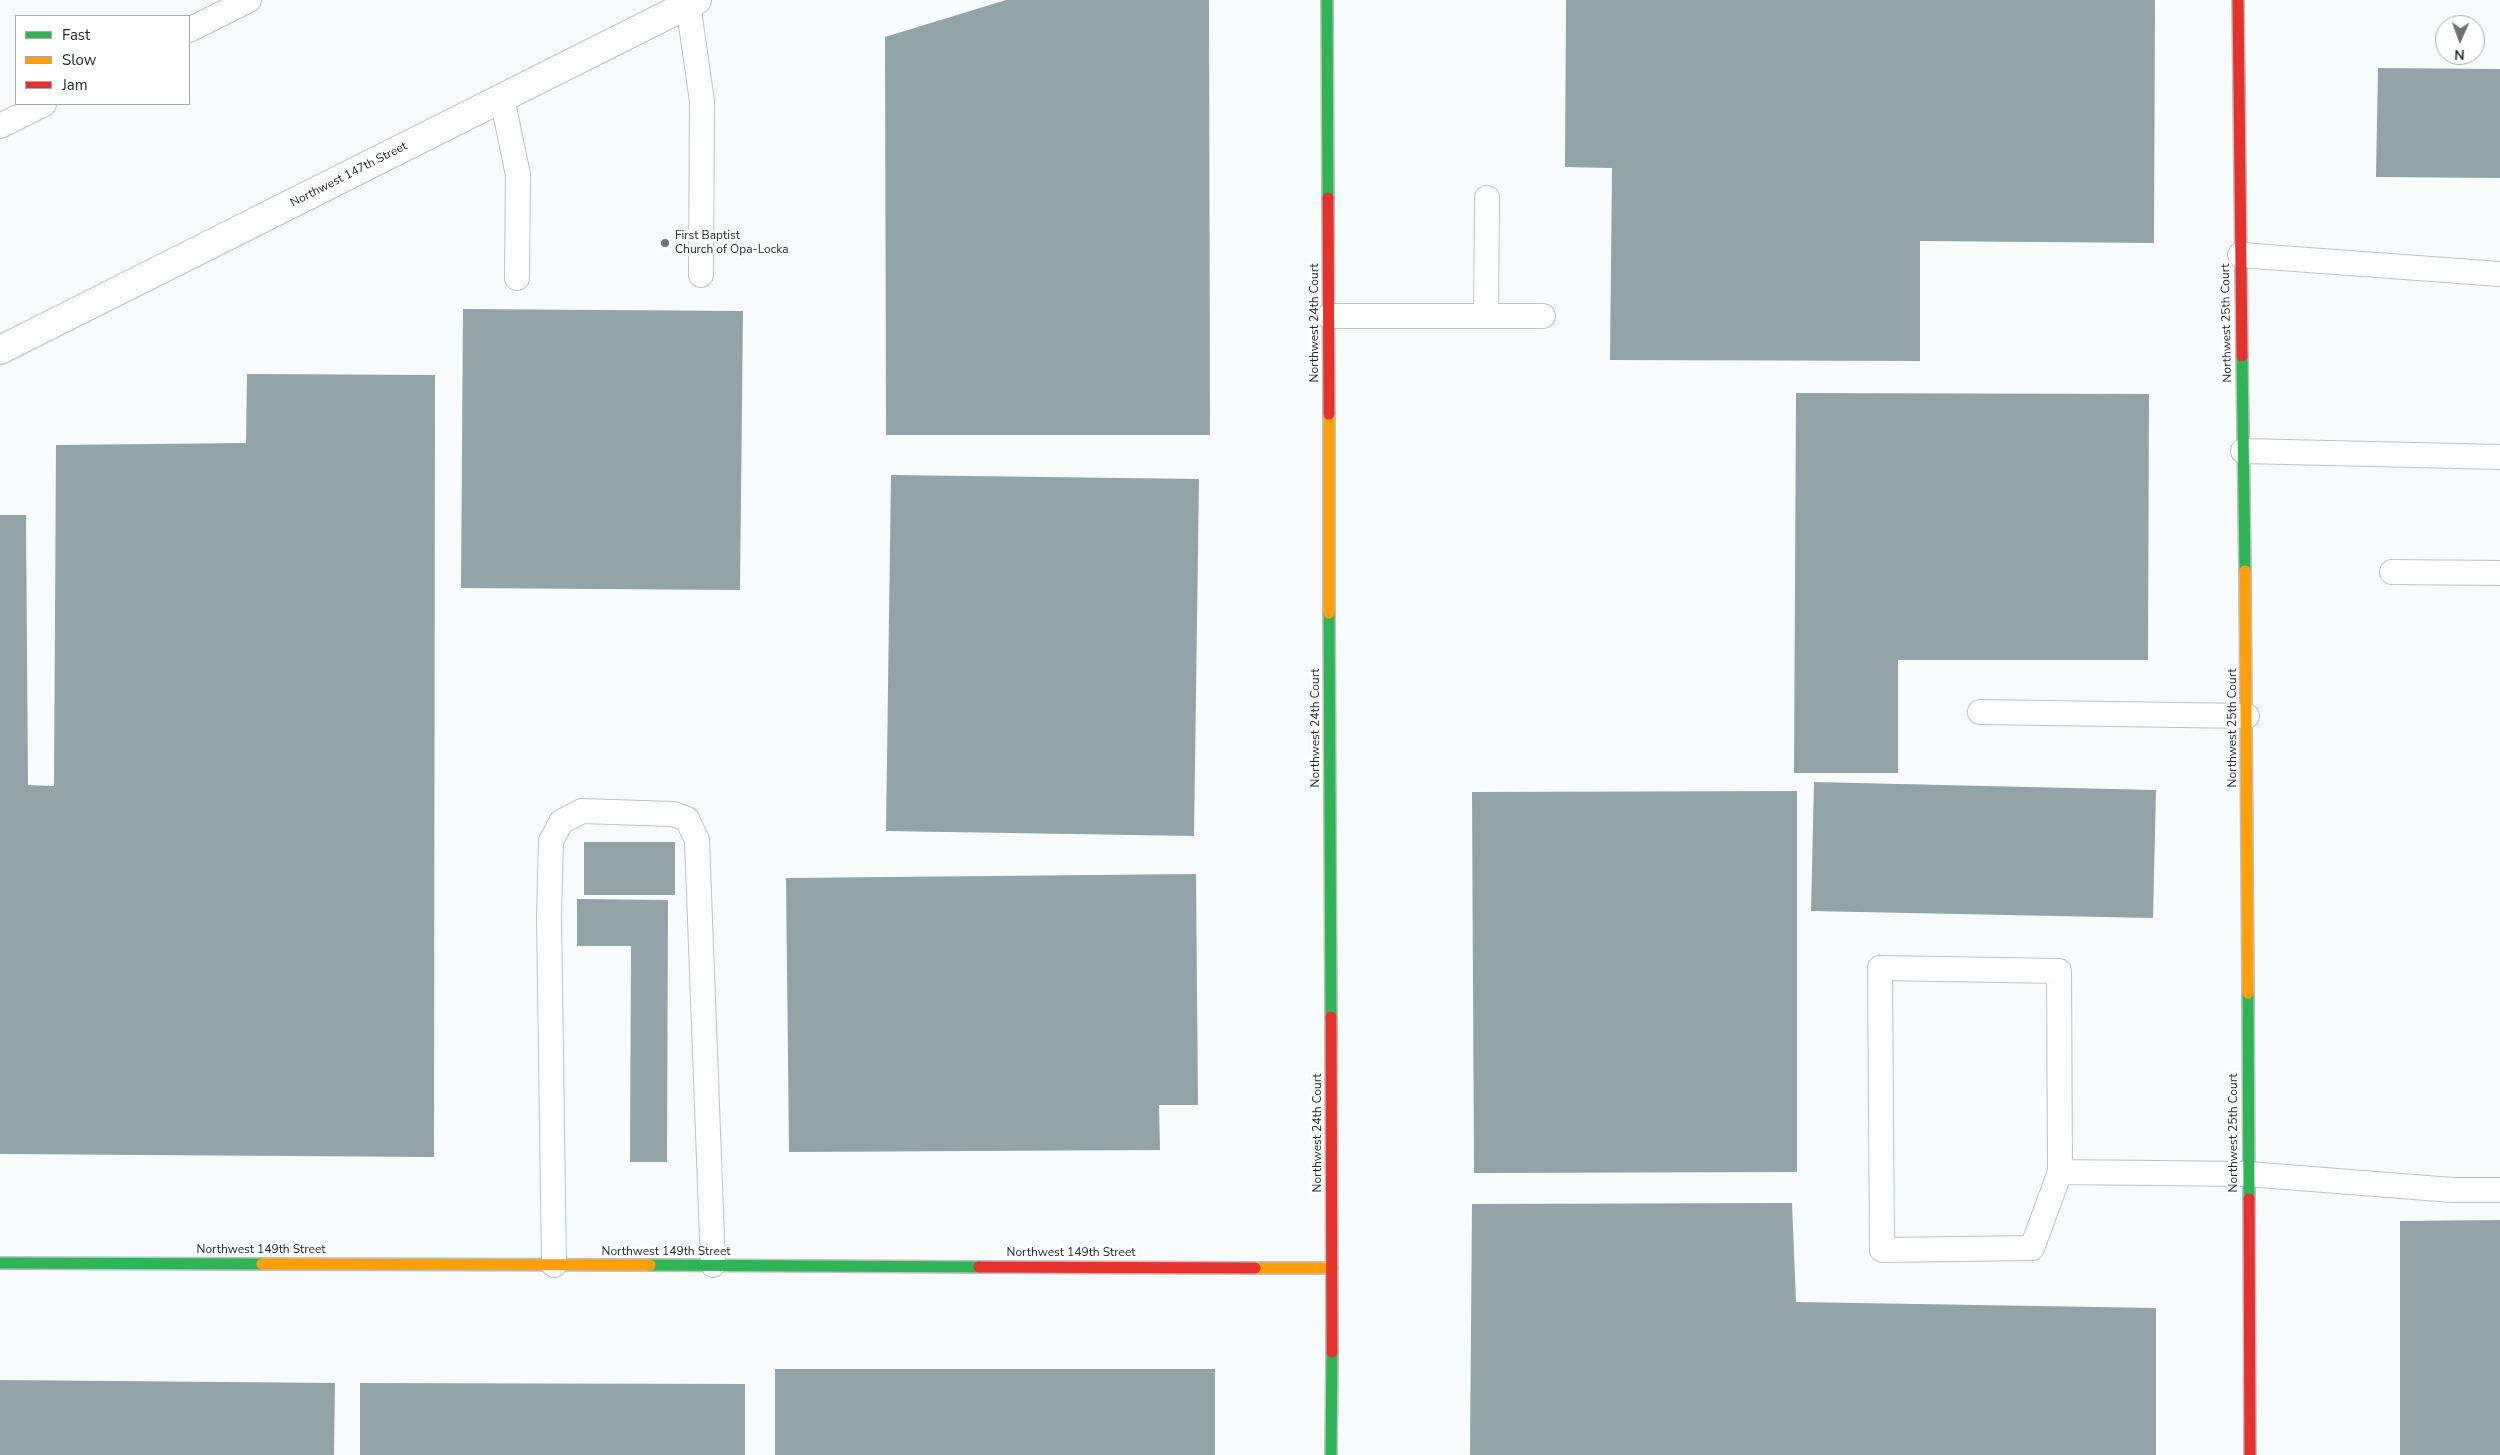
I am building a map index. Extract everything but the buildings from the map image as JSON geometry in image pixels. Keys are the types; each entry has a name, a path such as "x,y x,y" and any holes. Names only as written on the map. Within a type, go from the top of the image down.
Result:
{"street":[{"name":"Northwest 24th Court","path":"1327,0 1332,1268 1331,1455"},
{"name":"Northwest 25th Court","path":"2238,0 2247,716 2250,1455"},
{"name":"Northwest 147th Street","path":"0,350 693,2"},
{"name":"Northwest 149th Street","path":"0,1263 1332,1268"}],"lane":[{"path":"190,30 249,0"},
{"path":"693,2 702,101 701,275"},
{"path":"502,98 518,175 517,278"},
{"path":"0,126 42,105"},
{"path":"1486,316 1487,198"},
{"path":"2240,255 2500,274"},
{"path":"1329,316 1543,316"},
{"path":"2243,451 2500,457"},
{"path":"2392,572 2500,574"},
{"path":"1980,712 2247,716"},
{"path":"554,1265 548,916 551,841 560,822 582,811 673,814 688,819 698,840 713,1266"},
{"path":"1880,968 2059,971 2060,1172 2032,1248 1882,1250 1880,968"},
{"path":"2060,1172 2248,1174 2452,1190 2500,1190"}],"traffic: fast":[{"path":"1327,0 1328,198"},
{"path":"2242,356 2245,571"},
{"path":"1329,613 1331,1017"},
{"path":"2248,993 2249,1199"},
{"path":"0,1263 262,1264"},
{"path":"650,1265 979,1267"},
{"path":"1331,1455 1332,1352"}],"traffic: slow":[{"path":"1329,414 1329,613"},
{"path":"2245,571 2248,993"},
{"path":"262,1264 650,1265"},
{"path":"1255,1268 1332,1268"}],"traffic: jam":[{"path":"2238,0 2242,356"},
{"path":"1328,198 1329,414"},
{"path":"1331,1017 1332,1352"},
{"path":"2249,1199 2250,1455"},
{"path":"979,1267 1255,1268"}],"place":[{"name":"First Baptist Church of Opa-Locka","path":"665,243"}]}
